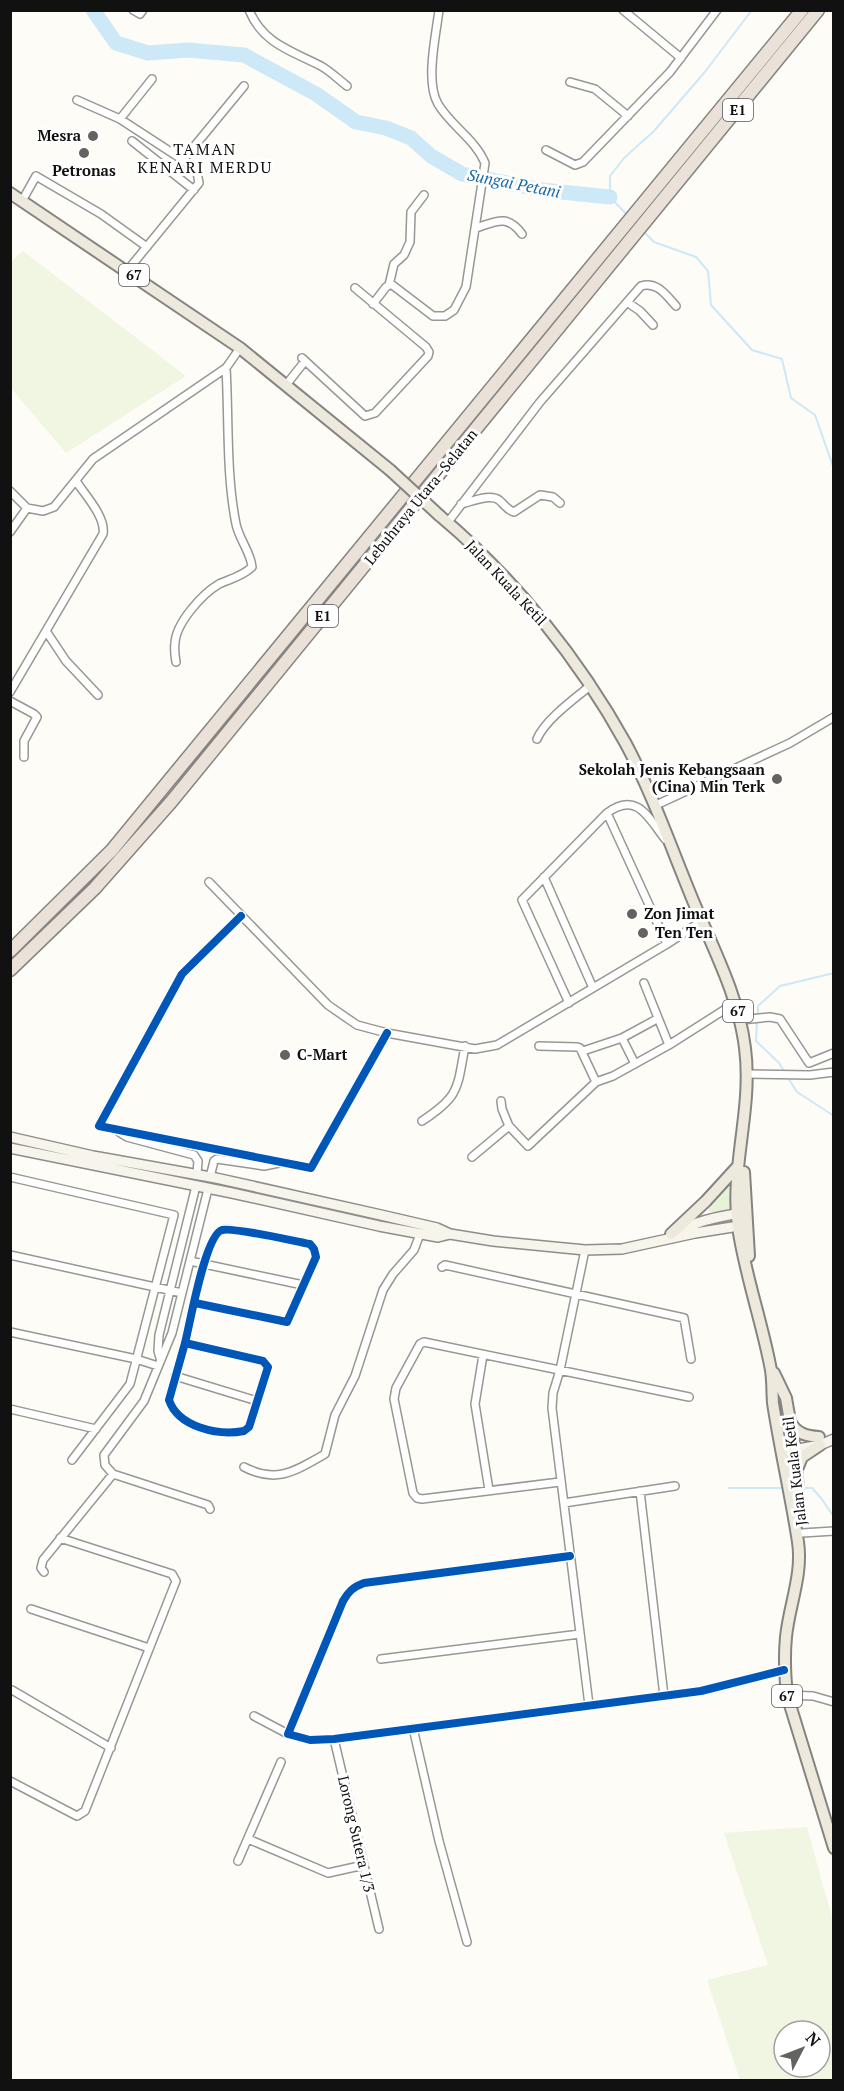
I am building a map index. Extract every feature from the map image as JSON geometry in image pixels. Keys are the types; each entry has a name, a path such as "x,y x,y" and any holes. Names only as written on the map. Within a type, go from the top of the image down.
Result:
{"highway":[{"name":"Lebuhraya Utara–Selatan","path":"10,951 112,850 802,10"},
{"name":"Lebuhraya Utara–Selatan","path":"10,970 95,888 171,802 818,10"}],"main road":[{"name":"Jalan Kuala Ketil","path":"10,193 240,348 390,470 499,572 551,633 590,686 628,747 735,1003 747,1019 747,1074 742,1151 738,1166 742,1226 750,1279 771,1368 773,1401 782,1448 794,1479"},
{"path":"10,1137 93,1156 197,1174 437,1228 450,1234 493,1241 585,1250 622,1249 695,1233 742,1226"},
{"path":"10,1148 420,1234 438,1237 450,1234"},
{"name":"Jalan Kuala Ketil","path":"741,1213 744,1157 742,1151"},
{"path":"671,1234 738,1166"},
{"path":"196,1186 197,1174"},
{"path":"208,1189 210,1177"},
{"path":"654,1242 693,1224 715,1217 741,1213"},
{"name":"Jalan Kuala Ketil","path":"771,1368 786,1398 790,1420 794,1446 795,1532 800,1536 799,1564 786,1636 784,1670 787,1695 834,1848"},
{"path":"790,1420 800,1433 819,1441"},
{"path":"782,1448 834,1438"},
{"path":"794,1479 802,1457 819,1441"}],"street":[{"path":"133,10 140,14 143,10"},
{"path":"249,10 258,27 273,41 327,70 347,86"},
{"path":"389,285 395,286 438,318 449,314 458,304 466,287 483,183 484,163 473,144 442,109 435,97 433,73 439,10"},
{"path":"623,10 681,58"},
{"path":"546,150 570,163 579,165 590,157 670,72 717,10"},
{"path":"120,119 152,79"},
{"path":"570,81 595,89 628,116"},
{"path":"183,160 244,86"},
{"path":"78,99 120,119 183,160 197,172 200,178 194,190 127,271"},
{"path":"132,141 194,190"},
{"path":"22,201 36,176 101,214 147,247"},
{"path":"373,303 389,285 394,264 404,255 410,242 411,212 424,195"},
{"path":"476,228 493,222 509,221 522,234"},
{"path":"444,519 461,504 540,402 641,285 647,284 660,289 676,306"},
{"path":"286,385 304,360 362,415 368,416 375,413 428,356 429,352 355,288"},
{"path":"627,302 640,311 653,325"},
{"path":"10,491 27,508 49,510 61,500 93,459 226,368 240,348"},
{"path":"176,662 174,642 179,626 190,611 218,585 252,567 251,559 240,538 232,496 226,368"},
{"path":"10,692 104,531 100,519 76,481"},
{"path":"461,504 492,498 500,500 507,509 514,512 540,495 553,497 560,502"},
{"path":"10,532 27,508"},
{"path":"46,631 66,661 98,695"},
{"path":"537,739 554,718 590,686"},
{"path":"10,701 37,717 24,741 24,757"},
{"path":"654,806 790,743 834,717"},
{"path":"568,1003 522,900 607,813 621,804 631,804 644,812 670,846"},
{"path":"607,813 668,944"},
{"path":"544,877 593,988"},
{"path":"209,882 328,1005 357,1025 387,1033 475,1048 497,1045 668,944 702,921"},
{"path":"241,916 179,979 99,1126 311,1168 387,1033"},
{"path":"644,983 669,1045"},
{"path":"501,1101 501,1109 509,1126 528,1146 596,1082 669,1045 735,1003"},
{"path":"747,1019 770,1017 783,1021 809,1063 806,1075"},
{"path":"583,1052 622,1038 657,1019"},
{"path":"622,1038 635,1064"},
{"path":"422,1121 442,1108 455,1095 465,1046"},
{"path":"539,1046 577,1047 583,1052 596,1082"},
{"path":"809,1063 834,1053"},
{"path":"747,1074 806,1075 834,1072"},
{"path":"472,1157 509,1126"},
{"path":"116,1130 127,1137 194,1155 198,1161 197,1174"},
{"path":"210,1177 214,1161 217,1159 264,1167 282,1162"},
{"path":"10,1177 174,1215 130,1384 72,1460"},
{"path":"159,1362 159,1335 196,1186"},
{"path":"208,1189 172,1333 144,1401 104,1455 105,1466 113,1474 208,1505 210,1509"},
{"path":"185,1343 266,1363 268,1371 249,1427 244,1431 220,1431 194,1425 182,1419 172,1408 169,1400 203,1264 215,1234 222,1230 235,1229 310,1244 314,1249 316,1257 289,1321 284,1323 195,1303"},
{"path":"244,1467 258,1474 280,1475 295,1471 325,1454 335,1415 356,1376 383,1290 393,1274 414,1250 420,1234"},
{"path":"585,1250 552,1408 589,1705"},
{"path":"10,1255 182,1293"},
{"path":"190,1261 303,1285"},
{"path":"442,1268 445,1265 684,1318 691,1359"},
{"path":"10,1332 159,1362"},
{"path":"560,1482 417,1498 413,1493 394,1399 396,1388 420,1344 424,1342 689,1397"},
{"path":"483,1355 475,1404 489,1490"},
{"path":"176,1376 257,1401"},
{"path":"10,1409 96,1429"},
{"path":"44,1572 41,1568 43,1560 113,1474"},
{"path":"564,1503 675,1486"},
{"path":"640,1491 664,1696"},
{"path":"800,1536 834,1531"},
{"path":"10,1780 77,1816 85,1811 176,1581 172,1574 60,1538"},
{"path":"288,1734 343,1601 355,1586 570,1556"},
{"path":"31,1610 149,1648"},
{"path":"381,1659 580,1634"},
{"path":"254,1716 288,1734 310,1740 334,1739 701,1691 784,1670"},
{"path":"12,1690 111,1748"},
{"path":"787,1695 813,1696 834,1702"},
{"path":"413,1728 438,1841 467,1941"},
{"name":"Lorong Sutera 1/3","path":"334,1739 379,1929"},
{"path":"238,1861 281,1762"},
{"path":"248,1839 328,1873 364,1865"}],"green space":[{"path":"23,251 186,376 66,453 11,388 11,262"},
{"path":"732,1177 731,1208 715,1213 708,1211 708,1205"},
{"path":"807,1827 833,1921 833,2080 740,2080 707,1980 768,1965 724,1833"}],"waterway":[{"name":"Sungai Petani","path":"93,10 116,43 148,53 188,50 244,55 316,94 356,122 386,128 411,138 431,156 462,174 542,190 610,197"},
{"path":"628,216 610,197 610,176 624,158 654,131 704,73 752,10"},
{"name":"Sungai Petani","path":"643,231 654,242 696,257 708,271 711,305 752,350 782,359 791,398 815,415 834,469"},
{"name":"Sungai Petani","path":"758,1015 758,1006 780,986 834,973"},
{"name":"Sungai Petani","path":"757,1021 756,1041 779,1063 785,1073"},
{"name":"Sungai Petani","path":"788,1078 797,1092 834,1116"},
{"path":"729,1488 784,1488"},
{"path":"801,1488 812,1488 834,1517"}],"cycle path":[{"path":"241,916 182,974 99,1126 311,1168 387,1033"},
{"path":"185,1343 169,1400 174,1409 181,1417 200,1428 223,1432 244,1431 249,1427 268,1367 263,1361 185,1343 199,1281 210,1247 222,1230 229,1230 310,1244 314,1249 316,1257 287,1322 195,1303"},
{"path":"570,1556 364,1583 354,1588 343,1601 288,1734 310,1740 334,1739 701,1691 784,1670"}],"place":[{"name":"Mesra","path":"93,136"},
{"name":"Petronas","path":"84,153"},
{"name":"Sekolah Jenis Kebangsaan (Cina) Min Terk","path":"777,779"},
{"name":"Zon Jimat","path":"632,914"},
{"name":"Ten Ten","path":"643,933"},
{"name":"C-Mart","path":"285,1055"}],"district":[{"name":"TAMAN KENARI MERDU","path":"205,158"}]}
